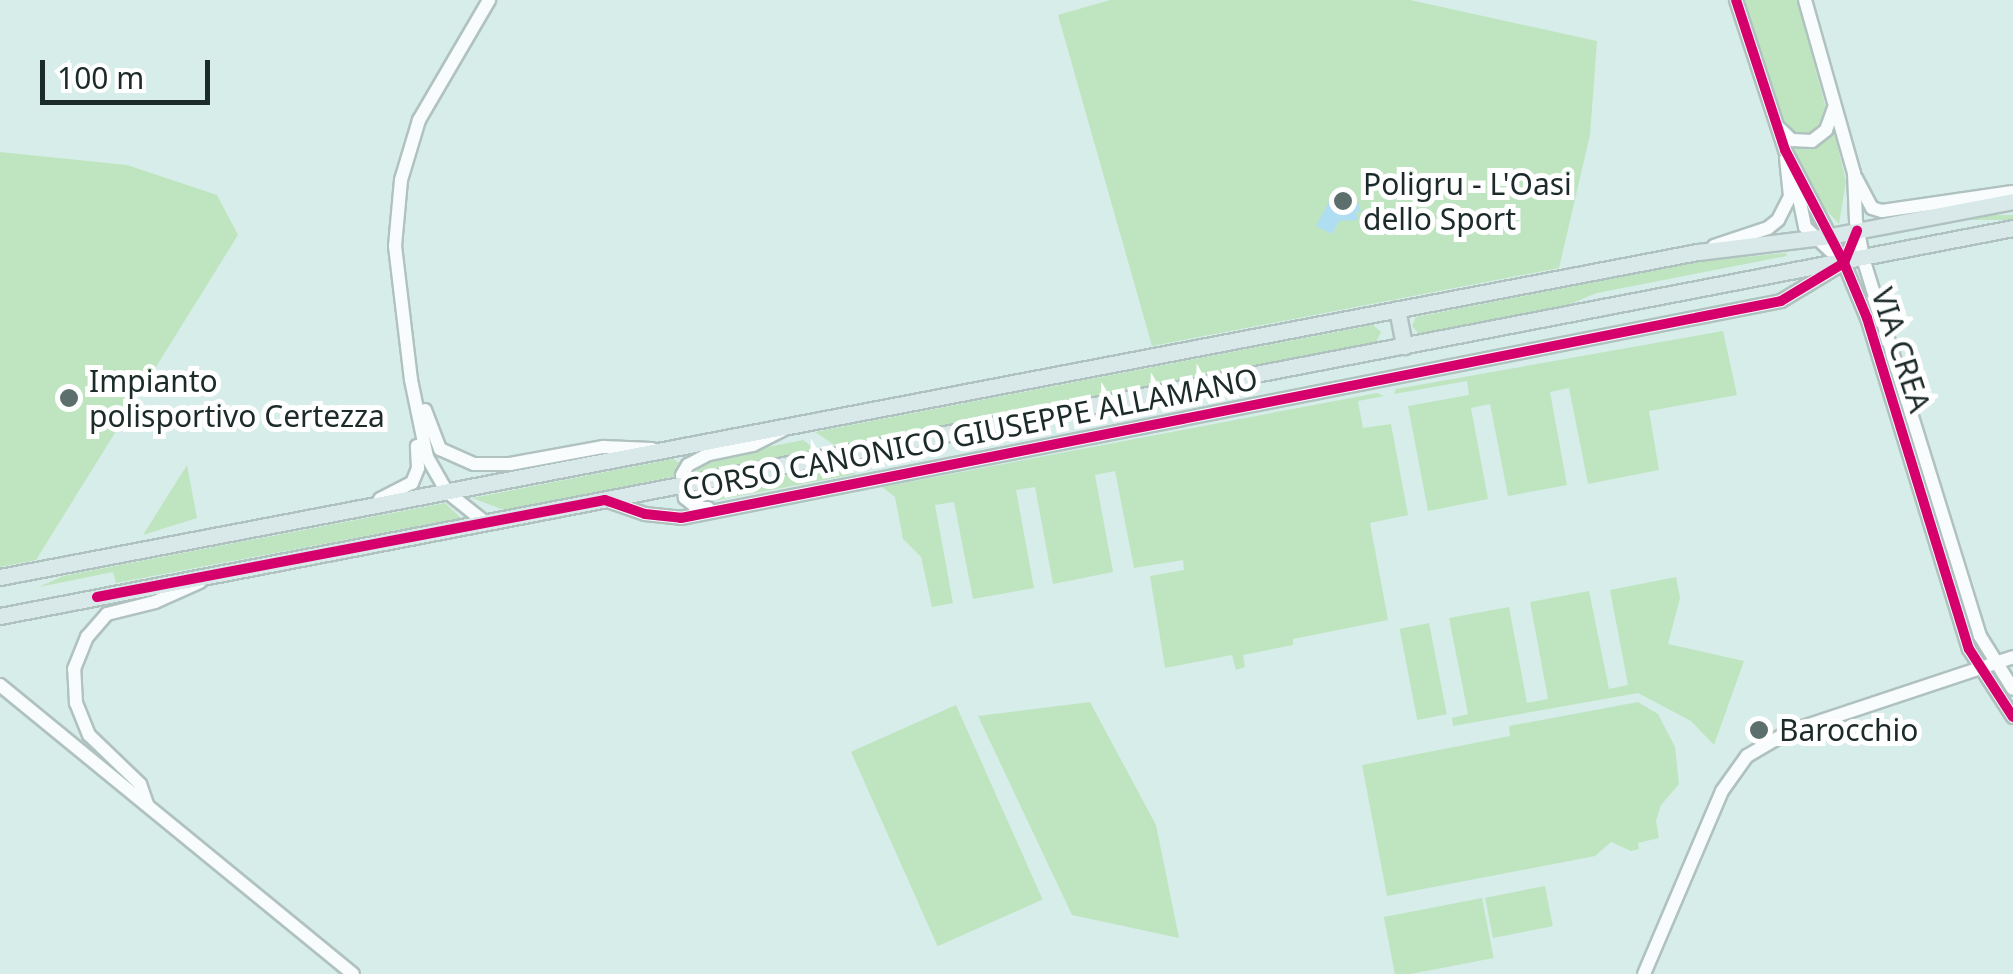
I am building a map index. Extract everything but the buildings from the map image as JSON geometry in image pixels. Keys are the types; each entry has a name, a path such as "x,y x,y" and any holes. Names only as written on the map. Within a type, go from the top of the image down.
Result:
{"main road":[{"name":"CORSO CANONICO GIUSEPPE ALLAMANO","path":"0,578 1698,252 1822,238 2013,201"},
{"name":"CORSO CANONICO GIUSEPPE ALLAMANO","path":"0,616 2013,228"},
{"path":"1397,309 1404,346"}],"street":[{"path":"486,523 447,492 432,468 423,442 396,267 402,180 425,107 489,0"},
{"path":"1736,0 1794,171 1805,227 1822,238"},
{"name":"VIA CREA","path":"1805,0 1854,174 1864,258 1980,636 2013,688"},
{"path":"1777,126 1792,140 1812,141 1826,130 1835,105"},
{"path":"1698,252 1776,222 1790,196 1786,150"},
{"path":"1854,174 1876,211 2013,192"},
{"path":"1844,263 1858,231"},
{"name":"VIA CREA","path":"1822,238 1844,263 1867,318 1969,649 2013,717"},
{"name":"CORSO CANONICO GIUSEPPE ALLAMANO","path":"605,500 664,518 1782,301 1844,263"},
{"path":"410,354 434,441 459,460 510,464 603,447 663,450"},
{"path":"344,511 394,494 416,476 418,459 405,380 410,354"},
{"name":"CORSO CANONICO GIUSEPPE ALLAMANO","path":"711,509 690,504 682,485 688,465 697,458 753,445 794,424"},
{"path":"148,806 140,784 102,750 81,719 73,686 78,654 107,614 156,602 216,574"},
{"path":"1644,974 1722,791 1747,756 1788,732 2013,657"},
{"path":"0,684 353,974"}],"green space":[{"name":"Poligru - L'Oasi dello Sport","path":"1110,0 1410,0 1597,41 1590,135 1559,268 1152,346 1058,15"},
{"path":"1741,0 1797,0 1827,112 1817,134 1801,138 1783,128"},
{"path":"1833,127 1846,181 1839,224 1817,200 1787,142 1793,144"},
{"name":"Impianto polisportivo Certezza","path":"0,152 127,165 217,195 238,235 36,560 0,567"},
{"path":"1890,215 2013,215 2013,220 1890,220"},
{"path":"1786,253 1787,256 1597,293 1565,306 1419,334 1412,326 1416,317 1703,261"},
{"path":"1373,325 1381,332 1376,342 836,446 815,432"},
{"path":"1723,331 1737,395 1649,411 1659,470 1588,484 1569,388 1550,392 1567,485 1508,496 1490,404 1471,408 1488,499 1428,511 1408,406 1469,395 1467,381 1394,394 1396,389"},
{"path":"1377,393 1384,396 1358,401 1363,428 1391,424 1408,515 1370,523 1388,620 1293,639 1293,645 1243,655 1245,667 1236,670 1232,655 1165,668 1150,576 1184,570 1183,560 1134,568 1115,471 1095,475 1113,572 1053,584 1035,487 1016,490 1034,588 973,599 954,502 935,505 953,603 932,607 921,557 903,539 895,497 882,487"},
{"path":"803,440 817,450 689,474 703,460"},
{"path":"673,459 681,464 676,476 504,510 472,498"},
{"path":"843,464 856,474 712,501 704,491"},
{"path":"187,465 197,518 143,535"},
{"path":"445,503 461,518 116,583 113,572 39,587 63,576"},
{"path":"1676,577 1680,598 1668,644 1744,661 1714,745 1691,721 1638,693 1453,726 1452,718 1468,714 1449,618 1509,607 1527,703 1548,699 1530,602 1589,591 1609,689 1628,685 1610,590"},
{"path":"1429,623 1447,714 1417,720 1400,629"},
{"path":"1090,702 1156,825 1179,938 1072,915 978,716"},
{"path":"1638,702 1658,714 1675,747 1679,784 1661,805 1656,821 1659,838 1638,843 1639,849 1631,851 1611,842 1595,856 1387,896 1362,765 1510,736 1509,726"},
{"path":"956,705 1043,900 938,946 851,752"},
{"path":"1545,886 1553,926 1493,938 1485,898"},
{"path":"1482,898 1494,958 1395,974 1384,917"}],"water":[{"path":"1332,196 1347,204 1358,203 1361,212 1356,212 1358,220 1339,221 1332,234 1316,226"}],"cycle path":[{"path":"1736,0 1785,150 1844,263 1867,318 1969,649 2013,717"},
{"path":"97,597 605,500 645,514 681,518 1781,301 1844,263 1857,231"}],"place":[{"name":"Poligru - L'Oasi dello Sport","path":"1343,201"},
{"name":"Impianto polisportivo Certezza","path":"69,398"},
{"name":"Barocchio","path":"1759,730"}]}
